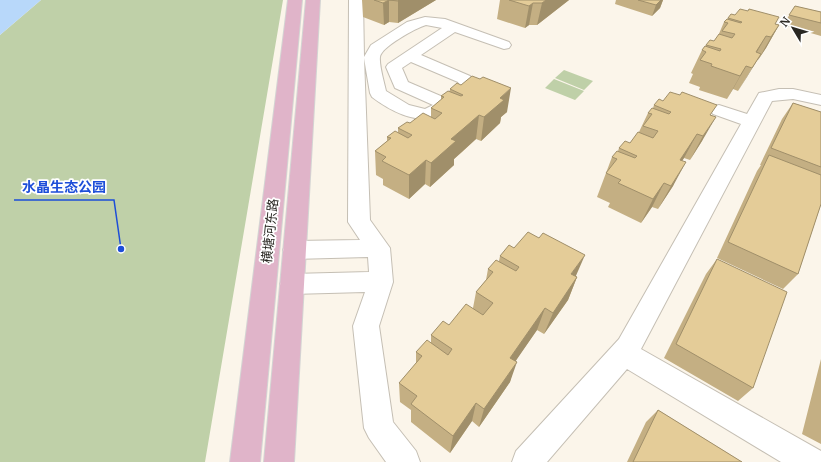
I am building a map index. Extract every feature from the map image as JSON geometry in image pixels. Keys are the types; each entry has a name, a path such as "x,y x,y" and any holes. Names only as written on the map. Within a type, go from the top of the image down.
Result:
{"main road":[{"name":"横塘河东路","path":"244,462 295,0"},
{"name":"横塘河东路","path":"279,462 313,0"}],"lane":[{"path":"356,0 359,222 379,248 381,282 366,326 379,428 405,462"},
{"path":"410,56 464,79 468,84 431,114 419,114 387,100 378,92 372,57 376,48 412,25 426,21 440,22 504,45"},
{"path":"444,103 401,85 394,67 453,27"},
{"path":"527,462 628,348 764,97 779,93 797,94 821,100"},
{"path":"719,110 752,121"},
{"path":"294,250 379,248"},
{"path":"292,284 381,282"},
{"path":"624,353 781,454 810,462"}],"green space":[{"path":"41,0 283,0 205,462 0,462 0,35"},
{"path":"564,70 593,81 584,90 555,78"},
{"path":"554,79 584,91 575,100 545,88"}],"water":[{"path":"0,0 41,0 0,35"}],"building":[{"path":"374,0 389,0 383,3"},
{"path":"509,0 546,0 542,3 533,3 529,6"},
{"path":"638,0 661,0 656,5"},
{"path":"795,6 821,12 821,23 789,15"},
{"path":"740,9 748,11 749,9 779,17 775,24 779,25 771,37 766,36 756,52 761,54 752,68 746,66 740,76 711,66 712,64 700,60 706,52 702,50 705,46 720,51 721,49 706,45 710,40 714,41 719,34 732,38 735,34 722,31 728,23 724,22 727,19 741,23 742,22 728,18 731,14 735,15"},
{"path":"472,76 480,79 483,77 511,88 500,98 504,100 484,117 479,115 451,139 456,141 431,163 426,160 409,175 382,161 386,157 375,151 391,138 387,137 395,131 408,138 412,135 398,128 407,122 410,123 423,113 435,119 442,113 431,108 444,97 441,96 448,91 461,96 463,95 450,89 457,83 461,85"},
{"path":"670,92 680,95 682,92 717,105 710,115 716,117 703,136 697,134 680,160 686,162 671,186 664,183 653,199 618,183 621,180 606,173 617,159 612,157 617,151 635,158 637,156 619,148 625,141 630,143 638,132 653,138 658,131 643,126 652,114 648,113 652,108 669,114 671,112 654,105 659,99 663,101"},
{"path":"793,103 821,112 821,167 771,148"},
{"path":"769,155 821,175 821,204 798,274 728,242"},
{"path":"528,232 539,238 543,233 585,255 571,274 577,277 553,313 545,308 510,358 517,362 484,409 476,403 453,436 411,404 417,396 399,383 422,356 416,352 427,340 448,355 452,349 431,335 443,321 449,325 466,304 483,315 493,303 476,292 493,272 488,269 496,260 516,271 519,267 500,256 509,245 514,248"},
{"path":"717,259 787,292 753,388 676,344"},
{"path":"658,410 742,462 633,462"}],"place":[{"name":"水晶生态公园","path":"121,249"}]}
